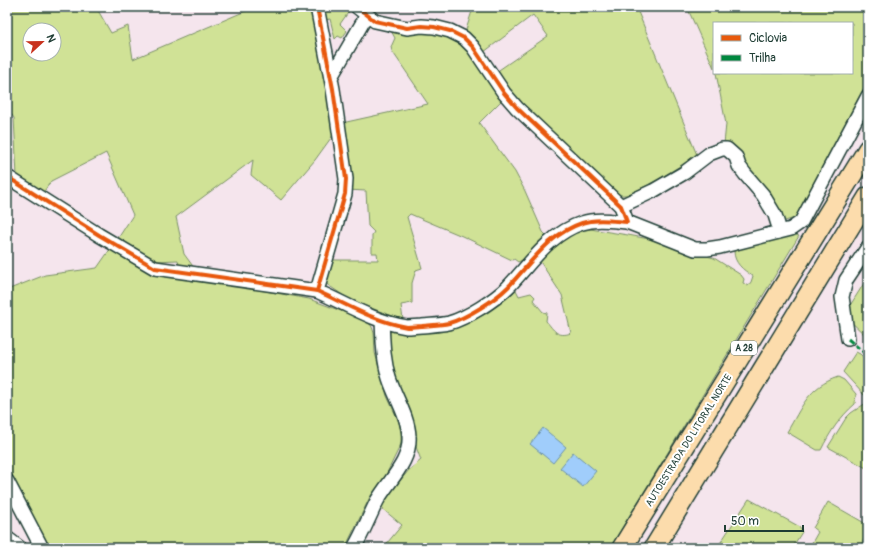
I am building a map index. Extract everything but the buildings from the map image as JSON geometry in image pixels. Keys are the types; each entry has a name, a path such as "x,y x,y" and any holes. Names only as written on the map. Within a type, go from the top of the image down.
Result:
{"highway":[{"name":"AUTOESTRADA DO LITORAL NORTE","path":"622,548 868,149"},
{"name":"A 28","path":"654,548 868,196"}],"street":[{"path":"317,7 331,77 346,170 345,194 317,291"},
{"path":"331,77 362,11 375,21 391,26 407,28 421,26 450,30 464,38 473,47 504,93 517,108 621,206 627,222"},
{"path":"7,178 155,268 317,291 382,321 408,327 450,323 474,312 490,302 507,288 539,251 553,239 569,228 592,220 627,222 695,249 720,247 791,229 801,222 868,96"},
{"path":"621,206 653,191 684,173 709,154 722,149 727,149 736,157 739,166 763,195 775,215 780,231"},
{"path":"848,339 842,297 846,280 868,247"},
{"path":"354,548 378,499 394,477 403,461 410,437 406,421 389,378 384,359 382,321"},
{"path":"7,481 39,547"}],"green space":[{"path":"7,7 96,7 111,33 128,26 133,59 255,7 312,7 336,131 315,160 281,200 251,175 253,160 176,217 184,254 195,269 179,265 178,260 155,261 117,240 133,215 106,153 51,181 43,193 17,176 14,118 7,108"},
{"path":"321,7 339,7 345,12 348,8 350,10 340,24 347,31 342,38 338,36 335,39 330,19 325,20"},
{"path":"472,7 636,7 697,155 658,180 627,195 620,195 575,160 509,91 496,72 548,36 533,15 484,52 465,33 473,8"},
{"path":"687,7 868,7 868,80 795,218 785,221 780,217 724,144 726,124 716,74 853,74 853,22 713,22 713,66"},
{"path":"390,29 424,30 462,41 505,97 479,123 515,172 543,232 546,235 530,254 518,262 410,214 407,217 422,268 416,270 412,283 412,303 401,305 403,320 350,300 325,283 330,260 378,260 377,253 372,253 372,235 374,232 368,226 366,191 347,190 351,170 342,123 428,104 392,51 391,47 395,38"},
{"path":"590,229 649,239 714,258 741,275 744,279 743,283 748,286 753,276 737,263 734,251 739,248 792,234 799,236 610,548 383,548 402,525 379,506 409,470 421,460 405,414 394,372 389,338 391,328 457,326 468,323 489,312 516,290 519,296 531,293 535,297 533,300 543,312 547,313 546,321 556,332 559,334 571,333 562,295 539,260 567,235"},
{"path":"111,248 149,272 177,275 309,299 368,321 374,333 375,353 387,396 399,422 401,444 384,479 370,497 345,548 48,548 7,471 7,290 45,275 97,268"},
{"path":"868,277 868,338 844,315"},
{"path":"856,352 868,362 868,397 865,396 843,372"},
{"path":"838,377 844,380 856,394 855,404 836,425 821,450 817,450 787,432 802,406 813,392 819,386"},
{"path":"866,403 868,404 868,469 828,447 846,418"},
{"path":"749,499 800,527 802,532 792,548 717,548"},
{"path":"828,502 868,525 868,532 859,548 809,548 818,532 813,528"}],"water":[{"path":"543,428 566,447 553,463 530,444"},
{"path":"573,452 596,471 583,487 560,468"}],"marked path":[{"path":"848,339 868,356"}],"cycle path":[{"path":"317,7 333,89 346,179 345,194 317,291 372,317 395,325 409,327 449,323 472,313 496,297 508,287 541,250 560,234 570,228 588,221 605,220 627,222 621,206 517,108 504,93 473,47 464,38 450,31 434,27 421,26 407,28 375,21 357,7"},
{"path":"7,178 155,268 317,291"}]}
